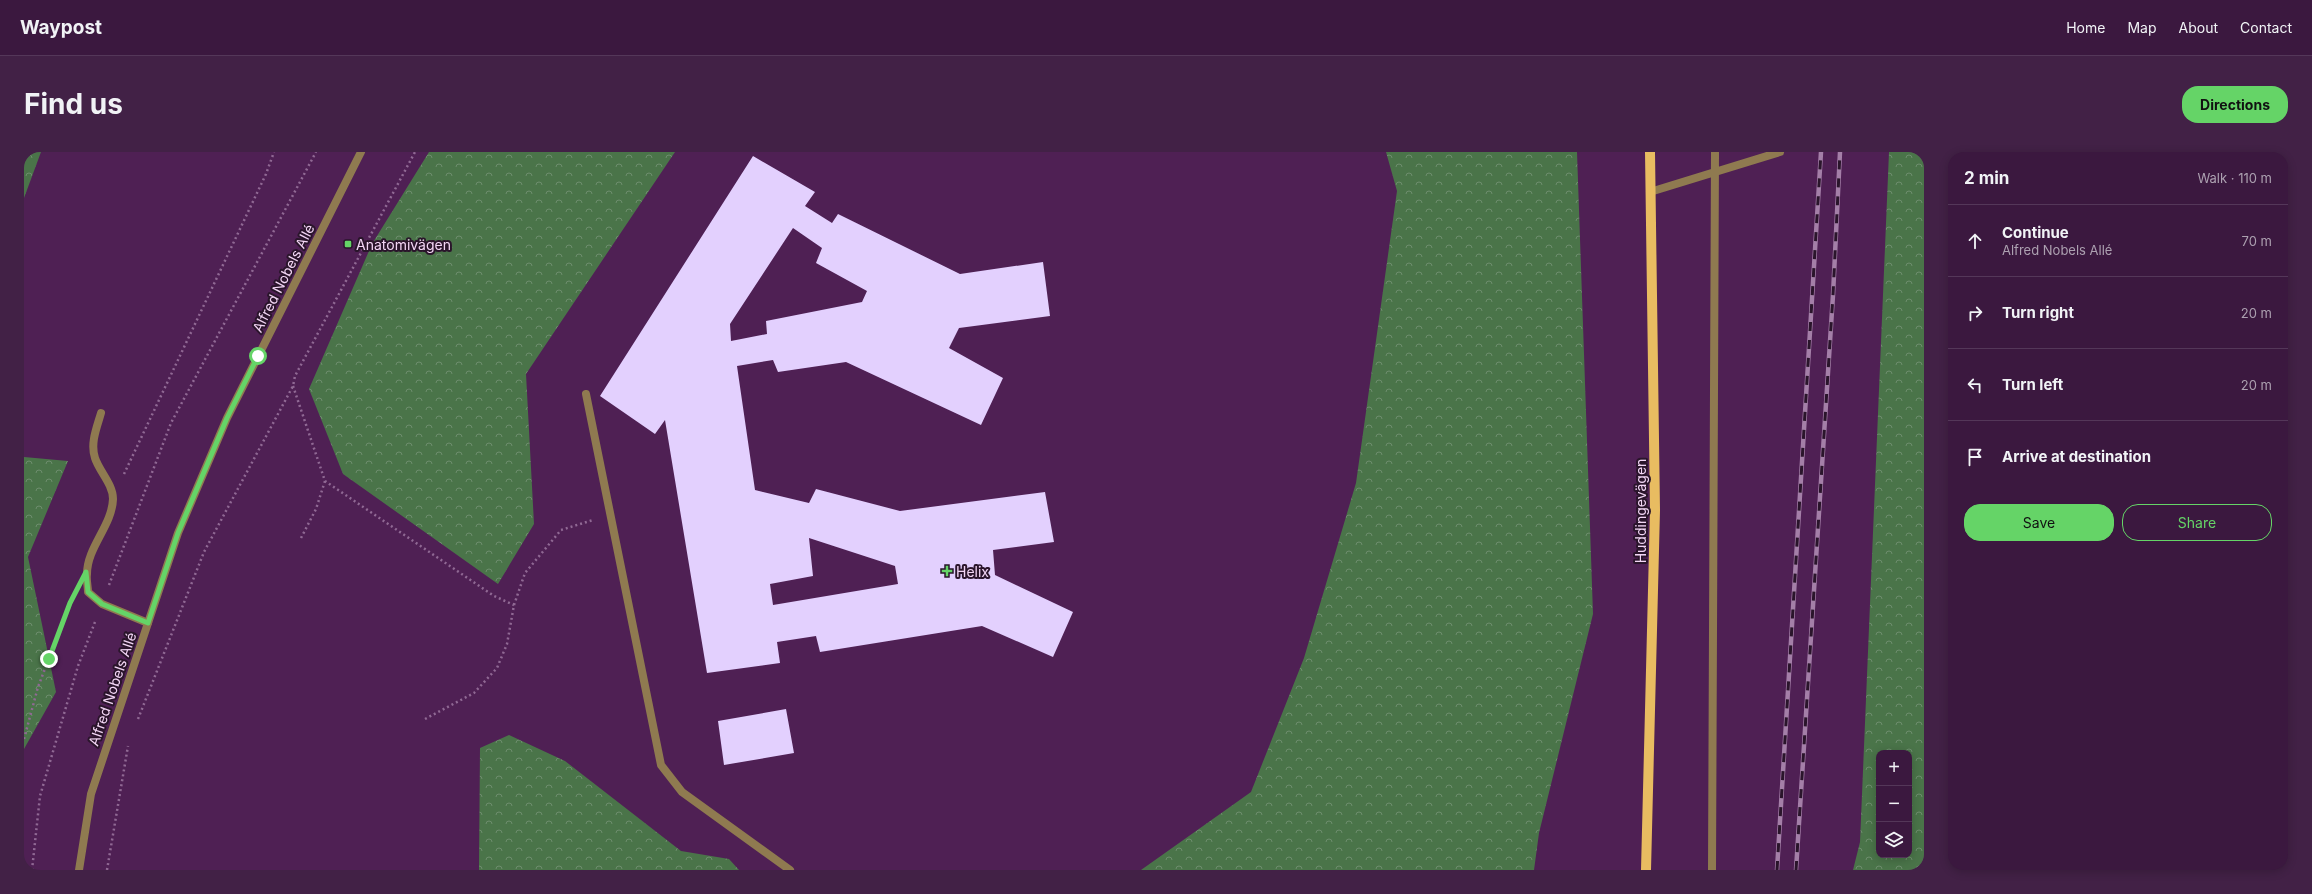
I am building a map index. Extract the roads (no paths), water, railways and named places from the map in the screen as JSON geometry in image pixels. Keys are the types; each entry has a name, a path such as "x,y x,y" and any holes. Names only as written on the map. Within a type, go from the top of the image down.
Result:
{"main road":[{"name":"Huddingevägen","path":"1646,870 1655,510 1650,152"}],"street":[{"name":"Alfred Nobels Allé","path":"79,870 91,794 178,533 227,418 361,152"},
{"path":"1712,870 1715,152"},
{"path":"1650,192 1780,152"},
{"path":"586,394 661,765 682,792 790,870"},
{"path":"101,413 93,443 94,457 109,485 113,497 112,510 94,549 86,572 88,592 102,604 148,623"}],"railway":[{"path":"1777,870 1821,152"},
{"path":"1796,870 1833,295 1840,152"}],"place":[{"name":"Anatomivägen","path":"348,244"},
{"name":"Helix","path":"947,571"}]}
